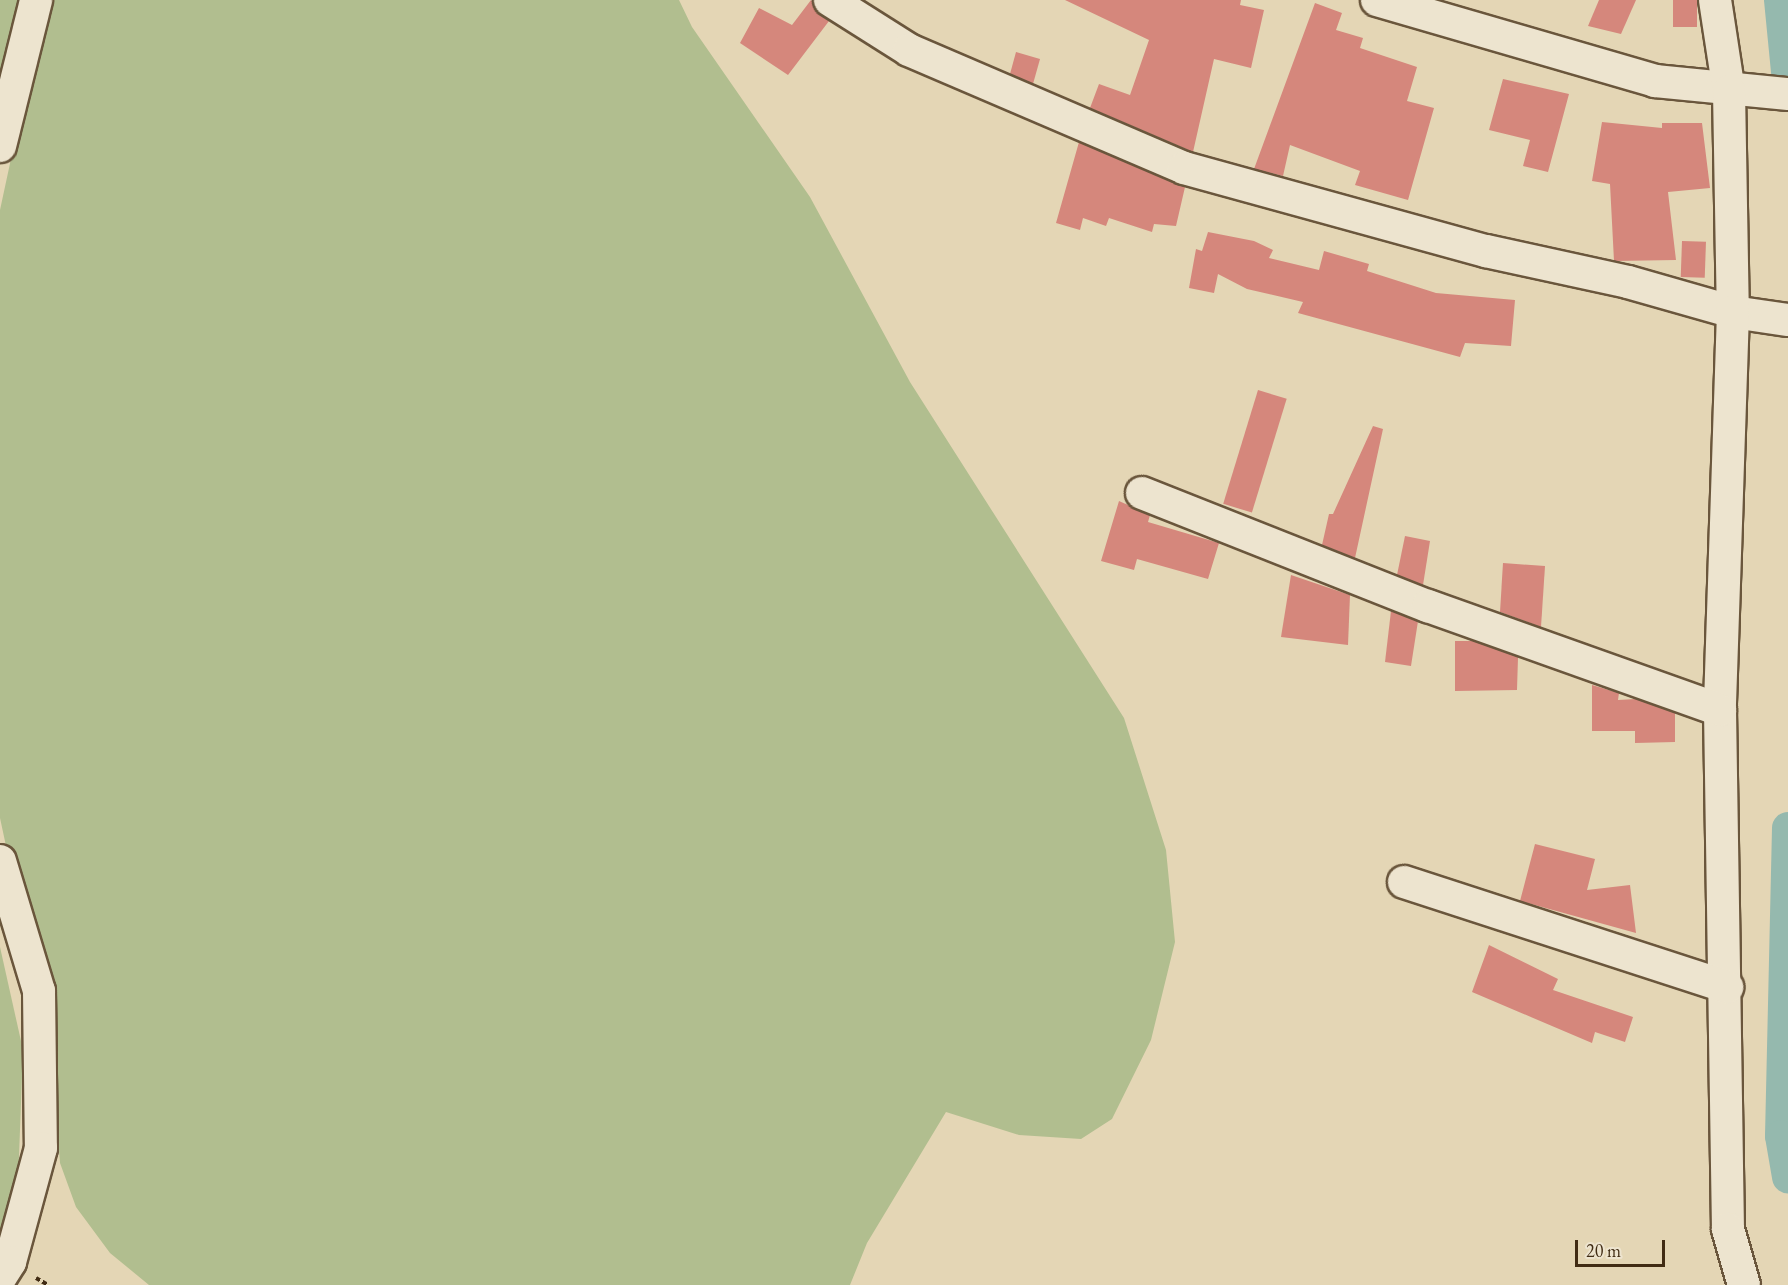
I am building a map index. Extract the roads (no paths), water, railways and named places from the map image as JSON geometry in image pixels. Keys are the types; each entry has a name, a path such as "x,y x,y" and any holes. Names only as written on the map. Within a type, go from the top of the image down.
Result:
{"street":[{"path":"0,146 36,0"},
{"path":"830,0 909,50 1184,168 1486,251 1628,282 1761,316"},
{"path":"1377,0 1655,81 1729,91 1775,94"},
{"path":"1715,0 1761,316 1720,710 1727,987 1728,1229 1744,1285"},
{"path":"1142,494 1428,606 1720,710"},
{"path":"0,861 39,991 41,1148 10,1262 0,1278"},
{"path":"1404,882 1727,987"}],"waterway":[{"path":"1780,0 1788,81"},
{"path":"1788,828 1781,1136 1788,1177"}]}
